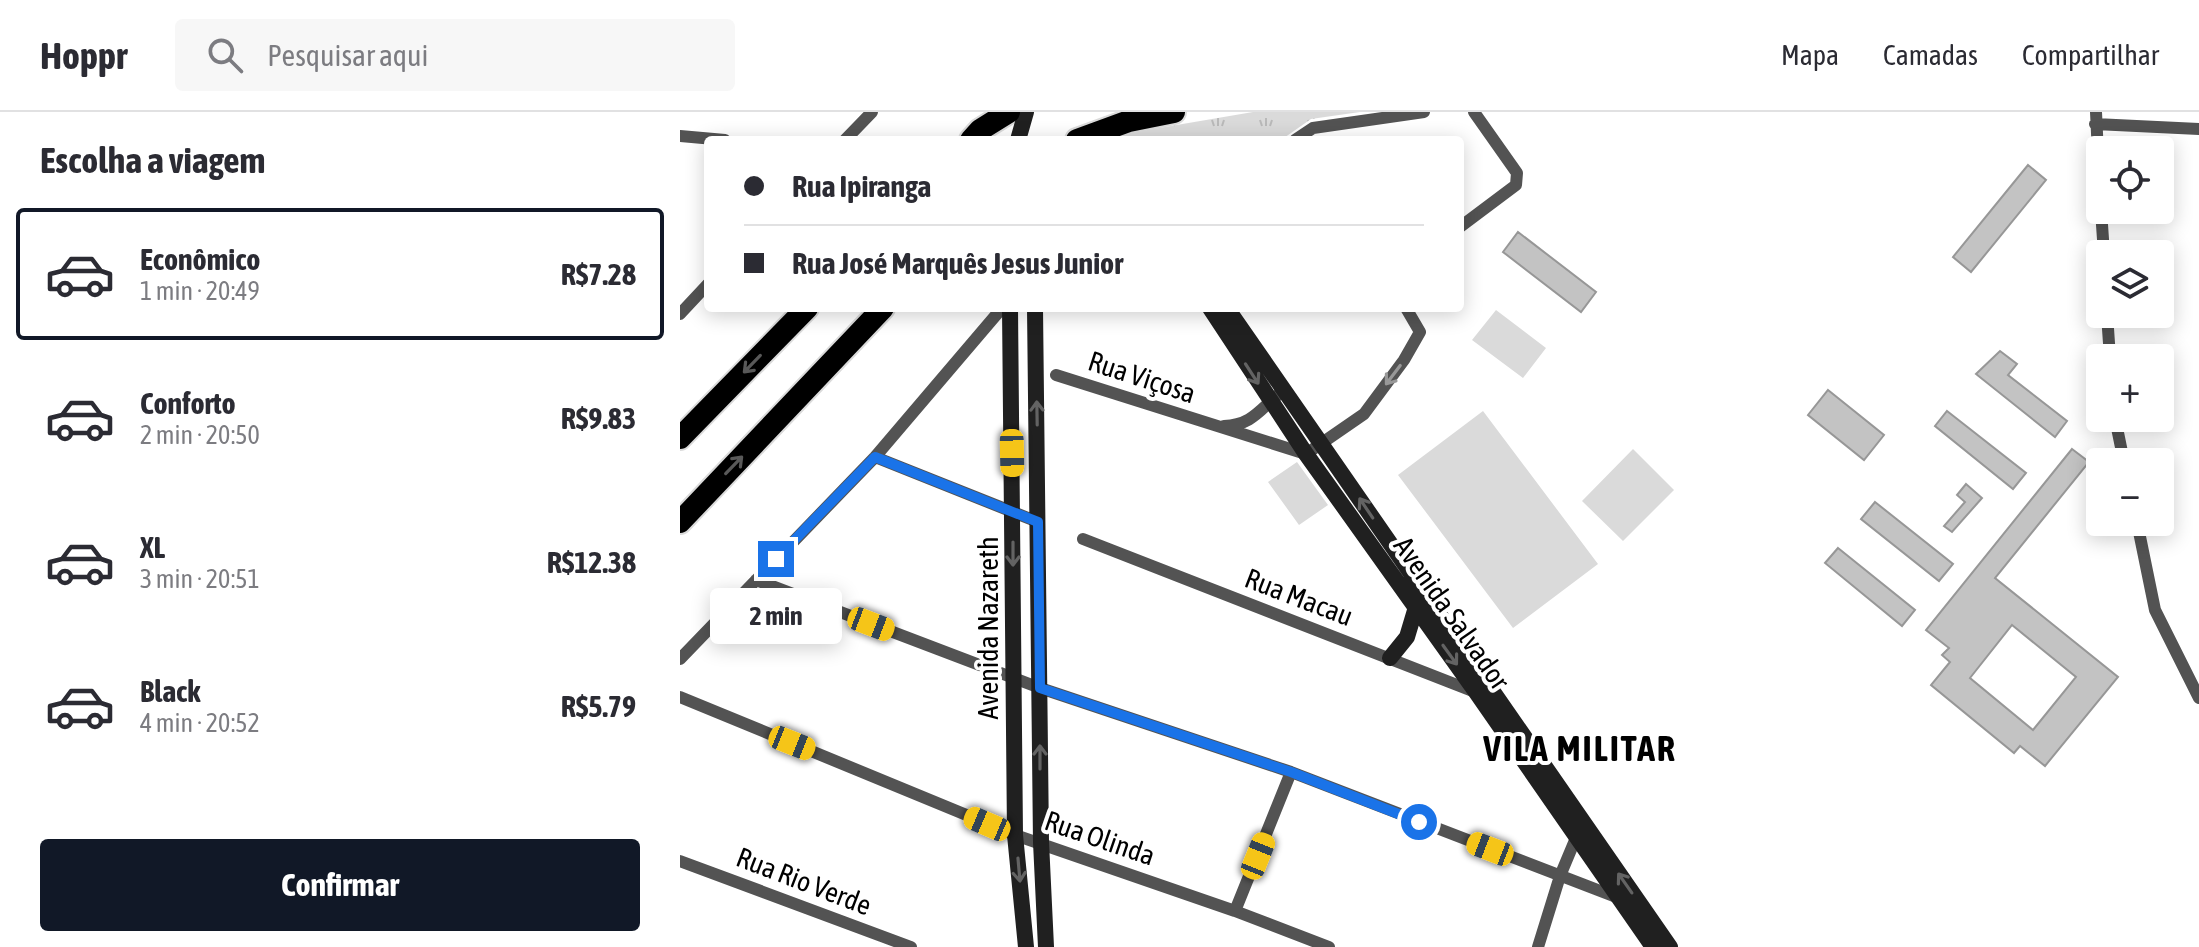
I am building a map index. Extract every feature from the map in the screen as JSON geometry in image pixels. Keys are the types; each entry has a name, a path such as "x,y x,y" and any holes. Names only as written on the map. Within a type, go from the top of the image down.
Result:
{"highway":[{"path":"975,136 1009,112"},
{"path":"1093,136 1129,121 1174,112"},
{"path":"680,438 803,312"},
{"path":"680,522 879,312"}],"street":[{"path":"849,136 872,112"},
{"path":"1019,136 1026,112"},
{"path":"1301,136 1313,128 1424,112"},
{"path":"1464,224 1516,185 1517,173 1474,112"},
{"path":"2096,118 2199,129"},
{"path":"680,136 704,138"},
{"path":"680,314 704,288"},
{"path":"680,659 875,457 999,312"},
{"name":"Avenida Nazareth","path":"1010,312 1015,835 1026,947"},
{"name":"Avenida Nazareth","path":"1035,312 1041,842 1046,947"},
{"name":"Avenida Salvador","path":"1213,312 1276,396 1321,442 1498,700 1581,831 1616,897 1653,947"},
{"name":"Avenida Salvador","path":"1229,312 1306,454 1476,692 1670,947"},
{"path":"1306,454 1364,414 1404,360 1420,332 1408,312"},
{"path":"1010,364 1036,369"},
{"name":"Rua Viçosa","path":"1056,375 1306,454"},
{"name":"Rua Viçosa","path":"1213,426 1240,425 1255,416 1276,396"},
{"path":"875,457 1038,522"},
{"path":"2140,536 2155,610 2199,698"},
{"name":"Rua Macau","path":"1083,539 1498,700"},
{"path":"756,580 1014,679 1291,772 1616,897"},
{"path":"1390,658 1407,637 1416,607"},
{"name":"Rua Olinda","path":"680,697 1015,835 1329,947"},
{"path":"1235,911 1291,772"},
{"path":"1538,947 1560,876 1581,831"},
{"name":"Rua Rio Verde","path":"680,861 911,947"}],"green space":[{"path":"1253,112 1360,112 1311,119 1287,136 1118,135"},
{"path":"1496,310 1546,348 1523,378 1472,340"},
{"path":"1483,411 1598,564 1513,628 1398,475"},
{"path":"1633,449 1674,490 1623,541 1582,501"},
{"path":"1297,462 1328,505 1299,525 1268,482"}],"building":[{"path":"2028,165 2046,180 1971,272 1953,257"},
{"path":"1518,232 1596,292 1581,312 1503,252"},
{"path":"2000,351 2017,364 2008,375 2067,421 2055,437 1976,374"},
{"path":"1828,390 1884,435 1864,460 1808,415"},
{"path":"1947,411 2026,473 2013,489 1935,426"},
{"path":"2072,449 2086,460 2086,466 1995,578 2118,677 2045,766 2020,746 2014,753 1931,685 1950,662 1942,655 1949,648 1926,630","holes":["2012,625 2076,677 2033,730 1970,678"]},
{"path":"1966,484 1982,498 1952,532 1944,526 1965,502 1957,495"},
{"path":"1875,502 1953,564 1939,581 1861,519"},
{"path":"1838,548 1915,610 1902,626 1825,563"}],"district":[{"name":"VILA MILITAR","path":"1580,748"}],"route":[{"path":"776,559 875,457 1038,522 1040,688 1291,772 1419,822"}]}
